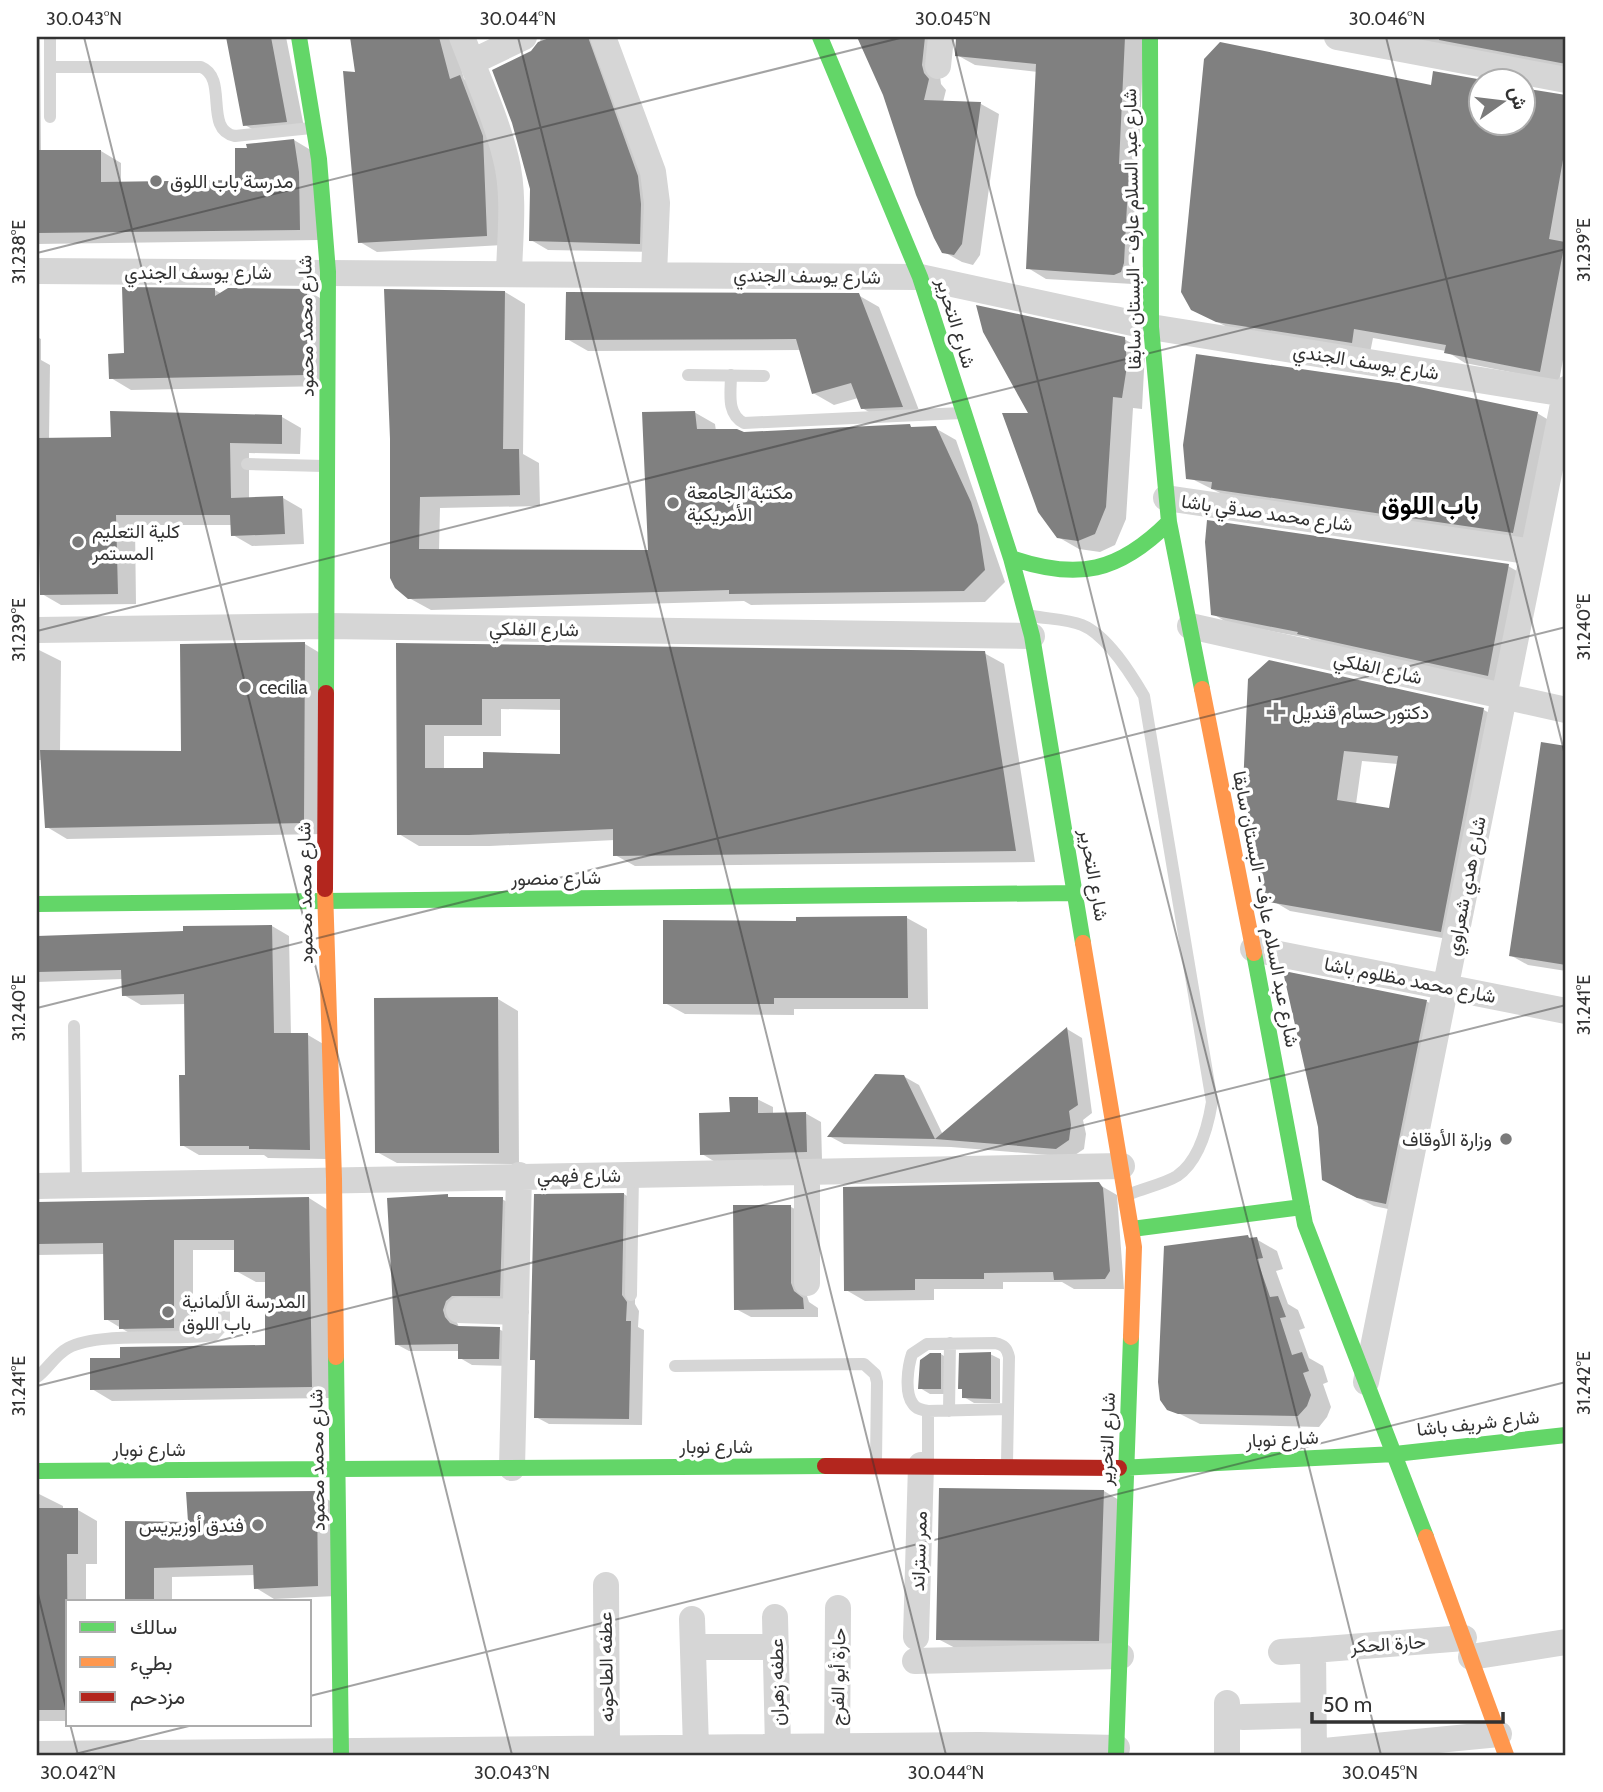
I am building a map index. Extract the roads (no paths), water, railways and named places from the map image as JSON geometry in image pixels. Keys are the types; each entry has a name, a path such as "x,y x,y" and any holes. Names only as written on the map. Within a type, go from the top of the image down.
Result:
{"street":[{"name":"شارع محمد محمود","path":"299,37 320,159 328,272 325,902 334,1179 341,1753"},
{"path":"462,37 507,161 510,197 509,273"},
{"path":"472,62 524,37"},
{"path":"603,37 653,172 657,203 654,275"},
{"name":"شارع التحرير","path":"820,37 920,277 1011,558 1029,626 1076,893 1132,1229 1134,1275 1116,1752"},
{"path":"938,66 941,37"},
{"name":"شارع عبد السلام عارف - البستان سابقا","path":"1150,37 1151,327 1168,510 1301,1207 1314,1252 1395,1454 1503,1745"},
{"path":"1337,37 1416,44 1566,80"},
{"name":"شارع يوسف الجندي","path":"37,271 920,277 1151,327 1566,393"},
{"name":"شارع هدي شعراوي","path":"1366,1382 1566,393"},
{"path":"1011,558 1053,571 1097,569 1137,552 1154,538 1168,510"},
{"name":"شارع محمد صدقي باشا","path":"1168,510 1533,552"},
{"name":"شارع الفلكي","path":"37,630 326,626 1029,626"},
{"name":"شارع الفلكي","path":"1190,626 1566,709"},
{"name":"شارع منصور","path":"37,904 1076,893"},
{"name":"شارع محمد مظلوم باشا","path":"1253,949 1566,1011"},
{"name":"شارع فهمي","path":"37,1186 519,1175 1122,1166"},
{"path":"807,1172 807,1283"},
{"path":"512,1468 519,1175"},
{"path":"1132,1229 1301,1207"},
{"path":"459,1310 516,1312"},
{"name":"شارع شريف باشا","path":"1395,1454 1566,1434"},
{"name":"شارع نوبار","path":"37,1471 924,1465 1127,1468 1395,1454"},
{"name":"ممر ستراند","path":"924,1465 916,1649 1121,1656"},
{"name":"عطفه الطاحونه","path":"591,1751 606,1585"},
{"name":"حارة أبو الفرج","path":"837,1751 838,1608"},
{"name":"عطفه زهران","path":"775,1617 778,1747"},
{"path":"685,1750 693,1647 692,1619"},
{"name":"حارة الحكر","path":"1281,1652 1566,1642"},
{"path":"693,1647 776,1647"},
{"path":"1313,1650 1314,1754 1503,1745"},
{"path":"1227,1755 1235,1710 1313,1715"},
{"path":"37,1754 462,1753 778,1747 837,1751 1116,1752"}],"lane":[{"path":"50,37 50,117"},
{"path":"50,67 201,66 213,76 220,124 229,135 315,127"},
{"path":"688,375 764,376"},
{"path":"731,375 731,408 738,420 744,423 962,413"},
{"path":"247,464 328,466"},
{"path":"1029,626 1083,625 1108,645 1128,669 1144,696 1212,1102 1207,1129 1195,1154 1177,1175 1126,1195"},
{"path":"74,1026 76,1185"},
{"path":"631,1295 633,1175"},
{"path":"37,1377 59,1354 89,1340 214,1335 224,1324 224,1300"},
{"path":"949,1411 950,1343"},
{"path":"1007,1466 1009,1357 1007,1349 995,1343 927,1344 912,1354 909,1363 909,1397 913,1405 928,1411 1008,1409"},
{"path":"675,1366 864,1364 875,1374 877,1382 876,1466"},
{"path":"924,1465 928,1411"}],"place":[{"name":"مدرسة باب اللوق","path":"156,181"},
{"name":"مكتبة الجامعة الأمريكية","path":"673,503"},
{"name":"كلية التعليم المستمر","path":"78,542"},
{"name":"cecilia","path":"245,687"},
{"name":"دكتور حسام قنديل","path":"1276,712"},
{"name":"وزارة الأوقاف","path":"1506,1139"},
{"name":"المدرسة الألمانية باب اللوق","path":"168,1312"},
{"name":"فندق أوزيريس","path":"258,1525"}],"district":[{"name":"باب اللوق","path":"1430,505"}]}
